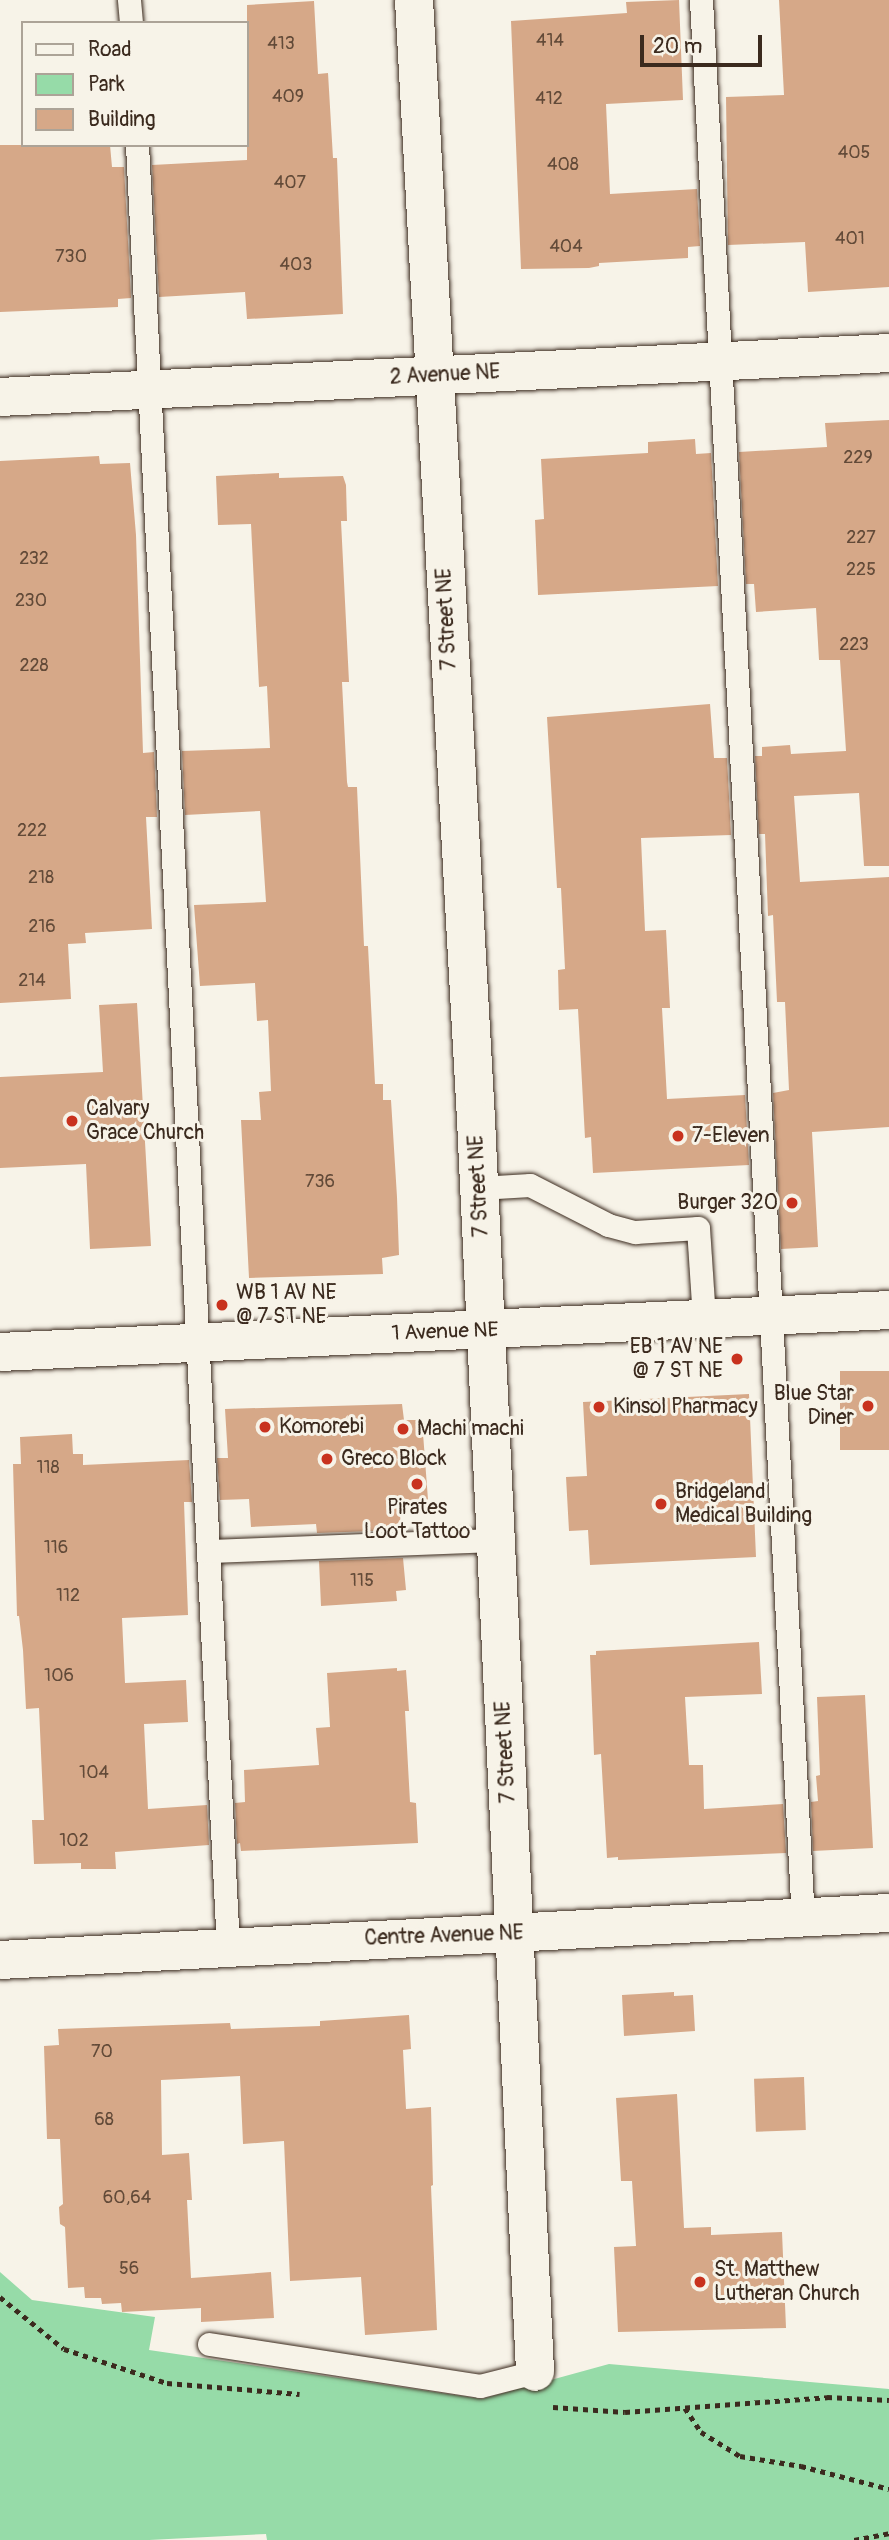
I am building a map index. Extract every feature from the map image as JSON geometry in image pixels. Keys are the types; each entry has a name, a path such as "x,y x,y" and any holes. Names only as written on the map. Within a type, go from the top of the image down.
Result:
{"street":[{"name":"7 Street NE","path":"414,0 480,1188 535,2372"},
{"name":"2 Avenue NE","path":"0,397 889,353"},
{"name":"1 Avenue NE","path":"0,1352 889,1310"},
{"name":"Centre Avenue NE","path":"0,1959 229,1945 889,1913"}],"lane":[{"path":"129,0 131,21"},
{"path":"701,0 718,362 773,1315 803,1918"},
{"path":"137,147 229,1945"},
{"path":"480,1188 530,1185 608,1224 635,1232 698,1228 704,1319"},
{"path":"209,1551 496,1540"},
{"path":"209,2344 480,2386 535,2372"}],"path":[{"path":"684,2407 701,2432 740,2456 801,2466 889,2488"},
{"path":"854,2540 889,2532"}],"green space":[{"path":"0,2272 32,2300 155,2317 149,2350 482,2399 609,2364 889,2389 889,2540 267,2540 266,2534 149,2540 0,2540"}],"building":[{"path":"679,0 683,100 606,104 610,194 697,189 700,246 688,247 688,258 599,263 599,266 589,268 521,269 511,21 627,13 626,2"},
{"path":"779,0 889,0 889,287 808,292 805,242 728,245 726,97 784,95"},
{"path":"314,1 318,74 328,73 333,158 337,158 343,314 247,319 245,292 159,297 152,165 247,160 247,5"},
{"path":"0,145 110,147 112,167 124,167 131,298 118,299 118,307 0,312"},
{"path":"889,420 889,866 864,866 859,793 794,796 800,882 889,877 889,1127 812,1132 818,1247 781,1249 773,1093 789,1090 785,1002 777,1002 773,915 768,916 765,834 759,834 755,756 762,756 762,747 790,745 791,754 846,751 840,660 819,660 816,608 756,612 754,584 746,584 739,452 827,447 825,423"},
{"path":"695,439 696,454 711,453 718,586 538,595 535,520 544,519 541,459 648,453 648,442"},
{"path":"99,456 100,464 130,463 136,535 143,753 154,752 157,817 146,817 152,929 85,933 86,943 68,944 71,999 0,1003 0,461"},
{"path":"279,473 279,478 343,476 346,485 347,521 341,521 349,682 342,682 347,782 348,787 357,787 364,946 368,946 375,1084 383,1084 383,1100 391,1100 397,1197 399,1255 382,1258 383,1274 249,1278 241,1120 261,1120 259,1092 271,1091 268,1020 257,1021 255,983 200,986 194,905 266,902 260,811 185,815 182,751 270,748 267,686 259,687 251,524 218,525 216,476"},
{"path":"710,704 714,758 727,758 731,835 641,838 645,931 666,930 670,1008 662,1008 667,1099 745,1095 749,1165 593,1173 591,1137 585,1138 578,1009 559,1010 558,970 565,969 561,888 557,888 547,717"},
{"name":"Calvary Grace Church","path":"137,1003 151,1246 90,1249 86,1164 0,1168 0,1077 103,1072 99,1005"},
{"path":"840,1371 889,1371 889,1450 840,1450"},
{"name":"Bridgeland Medical Building","path":"749,1394 756,1557 590,1565 588,1530 569,1531 566,1477 587,1476 583,1402"},
{"name":"Greco Block","path":"402,1404 404,1420 422,1420 429,1513 400,1514 401,1530 317,1533 316,1524 251,1527 249,1499 220,1500 217,1458 228,1458 225,1409"},
{"path":"72,1434 73,1454 83,1454 83,1465 189,1460 192,1502 184,1502 188,1615 122,1618 125,1683 186,1680 188,1722 144,1724 148,1809 207,1805 209,1845 115,1852 116,1869 81,1869 81,1863 34,1864 32,1820 44,1820 39,1708 26,1709 23,1650 17,1616 13,1464 21,1464 20,1437"},
{"path":"403,1558 406,1590 396,1591 397,1601 321,1606 319,1561"},
{"path":"759,1642 762,1694 685,1697 689,1765 703,1765 704,1809 783,1804 786,1853 618,1860 618,1857 607,1858 601,1754 594,1755 590,1655 596,1655 596,1651"},
{"path":"397,1668 397,1671 406,1670 409,1711 405,1711 410,1802 416,1803 418,1843 241,1851 240,1843 237,1844 235,1803 245,1802 244,1770 319,1765 316,1728 330,1727 327,1673"},
{"path":"865,1695 873,1848 813,1851 811,1802 818,1801 816,1776 820,1775 817,1697"},
{"path":"674,1992 674,1996 693,1995 695,2031 624,2036 622,1995"},
{"path":"409,2015 411,2049 403,2050 406,2109 431,2107 431,2186 437,2330 365,2335 361,2277 290,2281 284,2141 243,2144 240,2076 161,2080 162,2155 189,2153 192,2200 187,2200 191,2278 271,2272 274,2318 201,2322 201,2308 122,2312 121,2303 102,2304 101,2298 85,2298 84,2287 68,2288 65,2227 60,2224 59,2207 63,2204 60,2139 47,2139 44,2046 59,2045 58,2029 230,2023 231,2029 320,2026 320,2021"},
{"path":"804,2077 806,2130 756,2132 754,2079"},
{"name":"St. Matthew Lutheran Church","path":"677,2094 684,2228 711,2227 711,2235 782,2232 786,2328 618,2332 614,2247 636,2246 632,2181 621,2181 616,2098"}],"place":[{"name":"Calvary Grace Church","path":"72,1121"},
{"name":"7-Eleven","path":"678,1136"},
{"name":"Burger 320","path":"792,1203"},
{"name":"WB 1 AV NE @ 7 ST NE","path":"222,1305"},
{"name":"EB 1 AV NE @ 7 ST NE","path":"737,1359"},
{"name":"Blue Star Diner","path":"868,1406"},
{"name":"Kinsol Pharmacy","path":"599,1407"},
{"name":"Komorebi","path":"265,1427"},
{"name":"Machi machi","path":"403,1429"},
{"name":"Greco Block","path":"327,1459"},
{"name":"Pirates Loot Tattoo","path":"417,1484"},
{"name":"Bridgeland Medical Building","path":"661,1504"},
{"name":"St. Matthew Lutheran Church","path":"700,2282"}]}
